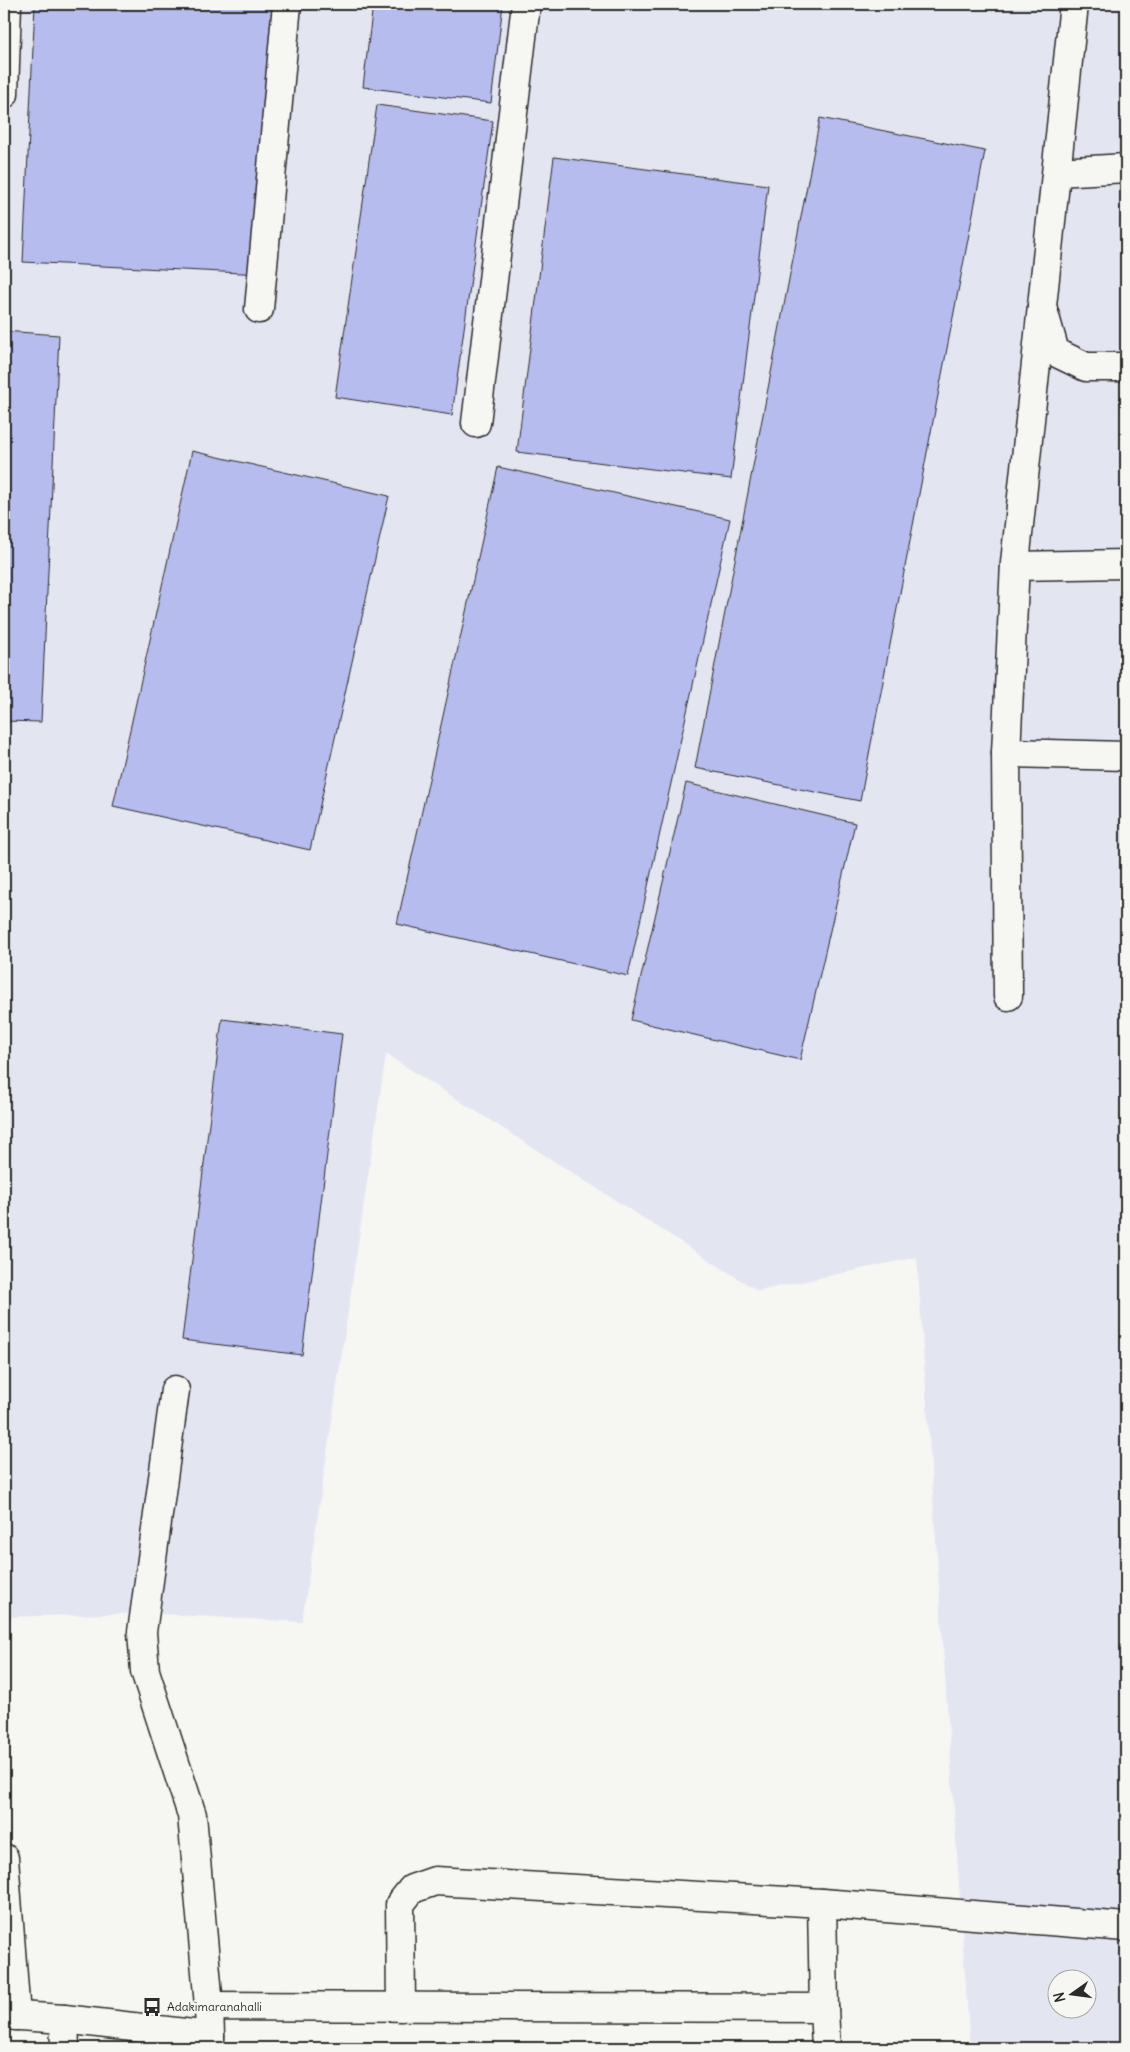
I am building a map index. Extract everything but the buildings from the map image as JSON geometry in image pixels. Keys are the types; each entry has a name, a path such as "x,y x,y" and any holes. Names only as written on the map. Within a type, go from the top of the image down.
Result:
{"street":[{"path":"4,94 7,4"},
{"path":"259,308 287,4"},
{"path":"476,423 526,4"},
{"path":"1008,996 1006,753 1015,566 1074,4"},
{"path":"1056,172 1126,168"},
{"path":"1042,306 1054,352 1086,367 1126,367"},
{"path":"1015,566 1126,564"},
{"path":"1006,753 1126,756"},
{"path":"4,1858 10,2016 64,2018 210,2042 209,2006 192,1815 145,1671 142,1632 175,1390"},
{"path":"401,2006 400,1904 412,1889 435,1881 822,1903 1126,1926"},
{"path":"822,1903 826,2048"},
{"path":"209,2006 824,2008"},
{"path":"64,2018 65,2048"}],"shaded area":[{"path":"4,4 1126,4 1126,2048 970,2048 917,1257 758,1291 386,1054 302,1622 144,1613 4,1617"}],"place":[{"name":"Adakimaranahalli","path":"152,2007"}]}
